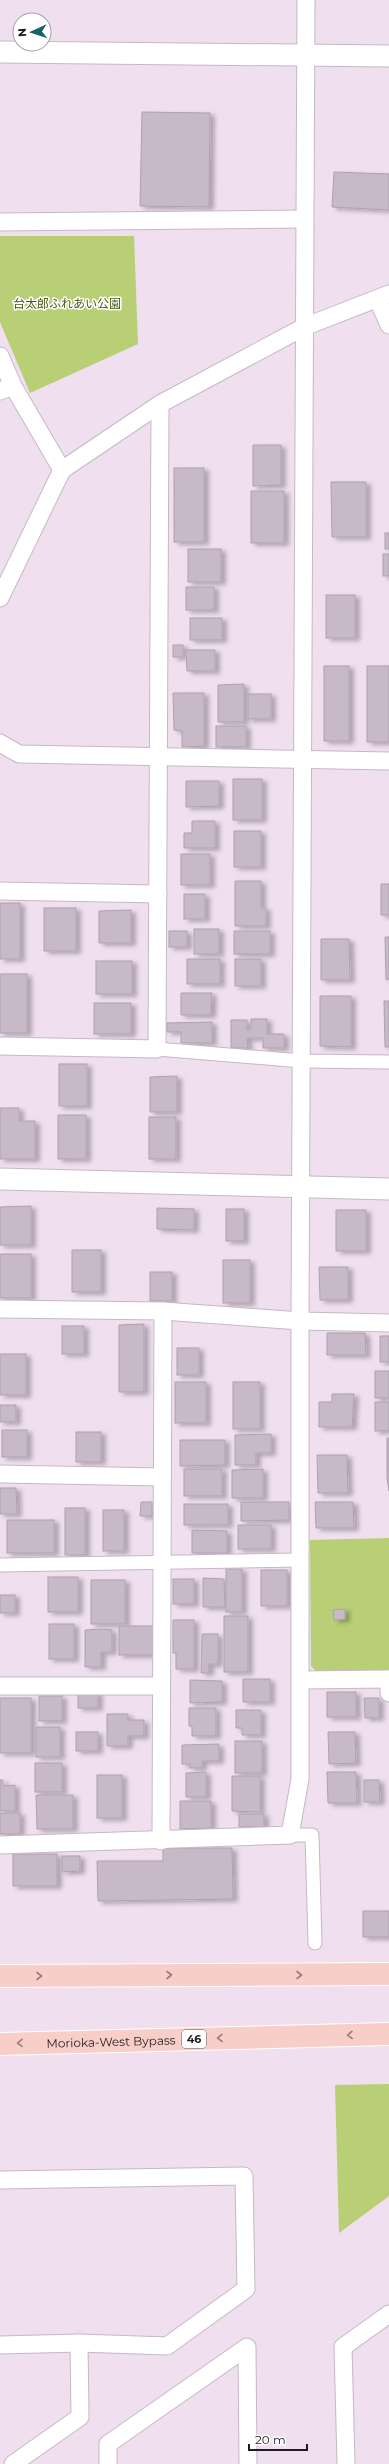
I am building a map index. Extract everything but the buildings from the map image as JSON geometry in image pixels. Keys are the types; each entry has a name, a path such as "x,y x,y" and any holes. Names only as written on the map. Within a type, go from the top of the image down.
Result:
{"highway":[{"path":"0,1976 389,1974"},
{"name":"Morioka-West Bypass","path":"0,2044 389,2034"}],"street":[{"path":"290,1835 300,1779 301,1680 300,1185 306,0"},
{"path":"0,52 389,56"},
{"path":"0,222 305,219"},
{"path":"0,598 62,470 160,404 304,327 384,297 389,325"},
{"path":"0,356 7,389 62,470"},
{"path":"157,1049 160,404"},
{"path":"0,743 19,754 389,761"},
{"path":"0,891 158,894"},
{"path":"0,1046 157,1049 301,1061 389,1062"},
{"path":"0,1179 300,1185 389,1189"},
{"path":"0,1310 163,1311 300,1321 389,1323"},
{"path":"161,1841 163,1311"},
{"path":"0,1474 162,1477"},
{"path":"0,1565 300,1560"},
{"path":"301,1680 389,1679 389,1693"},
{"path":"0,1686 161,1686"},
{"path":"0,1845 312,1835 315,1943"},
{"path":"0,2180 244,2176 246,2289 167,2346 79,2343 0,2345"},
{"path":"346,2464 343,2347 389,2314"},
{"path":"13,2464 80,2417 79,2343"},
{"path":"108,2464 108,2444 248,2347 248,2464"}],"green space":[{"name":"台太郎ふれあい公園","path":"0,236 134,236 138,344 30,393 0,322"},
{"path":"389,1538 389,1672 319,1674 311,1666 310,1540"},
{"path":"389,2084 389,2196 339,2233 335,2085"}]}
